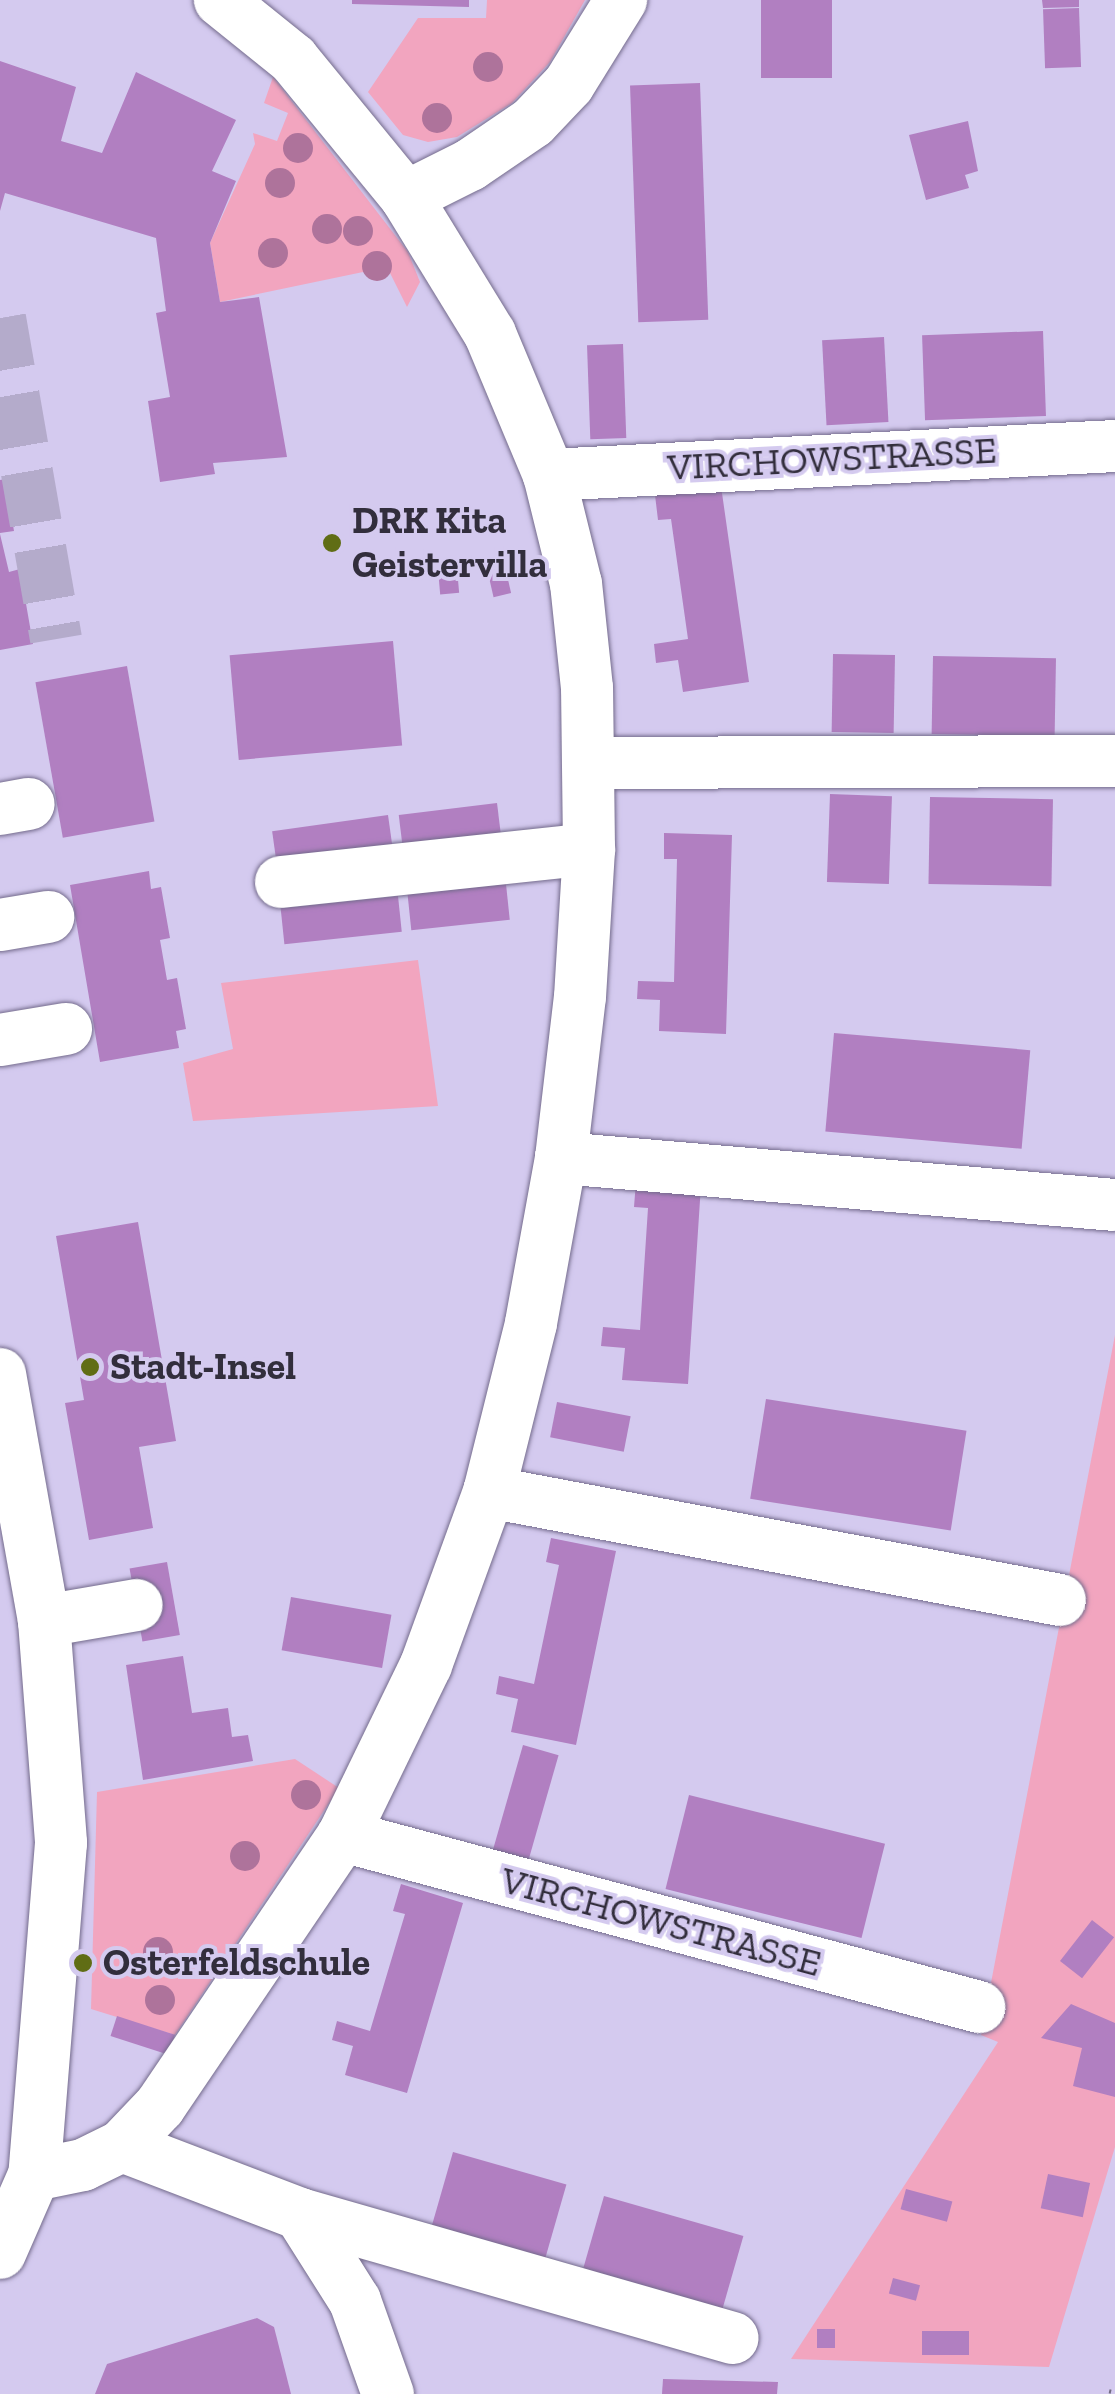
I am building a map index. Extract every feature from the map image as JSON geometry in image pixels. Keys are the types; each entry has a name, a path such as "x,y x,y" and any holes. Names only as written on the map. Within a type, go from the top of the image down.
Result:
{"street":[{"path":"34,2175 83,2165 122,2146 214,2032 343,1836 426,1665 488,1492 531,1323 561,1158 589,849 590,763 576,584 549,474 490,334 406,197 293,60 220,0"},
{"path":"406,197 470,165 533,122 569,84 621,0"},
{"name":"VIRCHOWSTRASSE","path":"549,474 1115,446"},
{"path":"590,763 1115,761"},
{"path":"281,882 589,849"},
{"path":"0,1040 66,1029"},
{"path":"561,1158 1115,1205"},
{"path":"0,1374 44,1622 36,1730 61,1843 30,1993 34,2175 0,2253"},
{"path":"488,1492 1060,1600"},
{"path":"44,1622 136,1605"},
{"name":"VIRCHOWSTRASSE","path":"343,1836 979,2008"},
{"path":"122,2146 300,2214 733,2338"},
{"path":"300,2214 355,2301 388,2394"}],"shaded area":[{"path":"487,0 585,0 550,62 512,103 457,137 428,142 403,135 368,92 418,18 486,18"},
{"path":"273,77 408,252 420,282 407,307 387,267 220,302 210,243 255,144 253,133 277,141 288,113 264,103"},
{"path":"418,960 438,1106 193,1121 183,1063 233,1049 221,983"},
{"path":"1115,1335 1115,2147 1049,2367 791,2359 998,2042 981,2035"},
{"path":"295,1759 339,1788 175,2035 91,2009 97,1792"}],"building":[{"path":"352,0 469,0 469,7 352,4"},
{"path":"761,0 832,0 832,78 761,78"},
{"path":"1042,0 1079,0 1079,7 1043,8"},
{"path":"1079,8 1081,67 1045,68 1043,9"},
{"path":"0,61 76,87 61,141 102,153 136,72 236,120 212,171 236,181 210,243 220,302 259,297 287,457 213,463 215,474 160,482 148,401 170,397 156,313 166,311 156,238 5,193 0,211"},
{"path":"700,83 708,320 638,322 630,85"},
{"path":"968,121 978,171 965,175 969,188 926,200 909,135"},
{"path":"1043,331 1046,416 925,420 922,335"},
{"path":"884,337 888,422 827,425 822,340"},
{"path":"623,344 626,438 590,439 587,345"},
{"path":"5,479 14,531 0,533 0,480"},
{"path":"721,486 749,682 683,692 678,660 656,663 654,644 688,639 671,519 658,520 655,495"},
{"path":"0,534 9,572 20,569 33,644 0,650"},
{"path":"456,557 459,593 440,595 437,559"},
{"path":"503,558 511,593 494,597 485,562"},
{"path":"393,641 402,746 239,760 230,655"},
{"path":"833,654 895,655 894,733 832,732"},
{"path":"933,656 1056,658 1055,736 932,734"},
{"path":"127,666 154,822 63,838 35,682"},
{"path":"830,794 892,796 889,884 827,882"},
{"path":"930,797 1053,799 1051,886 928,884"},
{"path":"497,803 501,838 403,850 399,815"},
{"path":"388,815 393,850 277,866 272,831"},
{"path":"664,833 732,835 726,1034 659,1031 660,1000 637,999 638,981 674,982 677,859 664,859"},
{"path":"149,871 151,889 161,887 170,938 160,940 167,980 177,978 186,1029 176,1031 179,1048 100,1062 70,885"},
{"path":"506,884 510,920 411,930 408,894"},
{"path":"398,896 402,932 284,944 281,908"},
{"path":"834,1033 1030,1050 1022,1149 825,1132"},
{"path":"636,1181 701,1185 688,1384 622,1380 625,1348 601,1346 603,1327 640,1330 648,1208 634,1207"},
{"path":"138,1222 176,1441 139,1447 153,1528 89,1540 65,1403 84,1400 56,1236"},
{"path":"766,1399 967,1431 951,1531 750,1499"},
{"path":"557,1402 631,1416 624,1452 550,1437"},
{"path":"551,1538 616,1551 576,1745 511,1732 518,1699 496,1694 499,1676 534,1684 559,1565 546,1562"},
{"path":"167,1562 180,1635 142,1641 130,1569"},
{"path":"291,1597 391,1615 382,1668 282,1650"},
{"path":"183,1656 192,1713 228,1708 232,1737 248,1735 253,1761 143,1780 126,1665"},
{"path":"523,1745 559,1755 526,1868 491,1857"},
{"path":"689,1795 885,1844 862,1938 666,1889"},
{"path":"401,1884 463,1903 407,2093 345,2075 353,2046 332,2040 337,2021 370,2031 405,1914 393,1911"},
{"path":"1092,1920 1114,1937 1082,1978 1060,1961"},
{"path":"1071,2004 1115,2023 1115,2097 1073,2086 1082,2048 1041,2038"},
{"path":"117,2016 175,2035 169,2055 111,2036"},
{"path":"453,2152 566,2185 544,2263 430,2231"},
{"path":"1048,2174 1090,2183 1083,2217 1041,2208"},
{"path":"906,2189 952,2201 947,2222 901,2209"},
{"path":"604,2196 743,2236 721,2316 581,2276"},
{"path":"893,2278 920,2285 916,2301 889,2293"},
{"path":"257,2318 274,2327 291,2394 95,2394 107,2364"},
{"path":"817,2329 835,2329 835,2348 817,2348"},
{"path":"922,2331 969,2331 969,2355 922,2355"},
{"path":"663,2379 778,2382 777,2394 662,2394"}],"tunnel":[{"path":"0,318 56,639"}],"railway":[{"path":"1114,2394 1115,2390"}],"place":[{"name":"DRK Kita Geistervilla","path":"332,543"},
{"name":"Stadt-Insel","path":"90,1367"},
{"name":"Osterfeldschule","path":"83,1963"}]}
